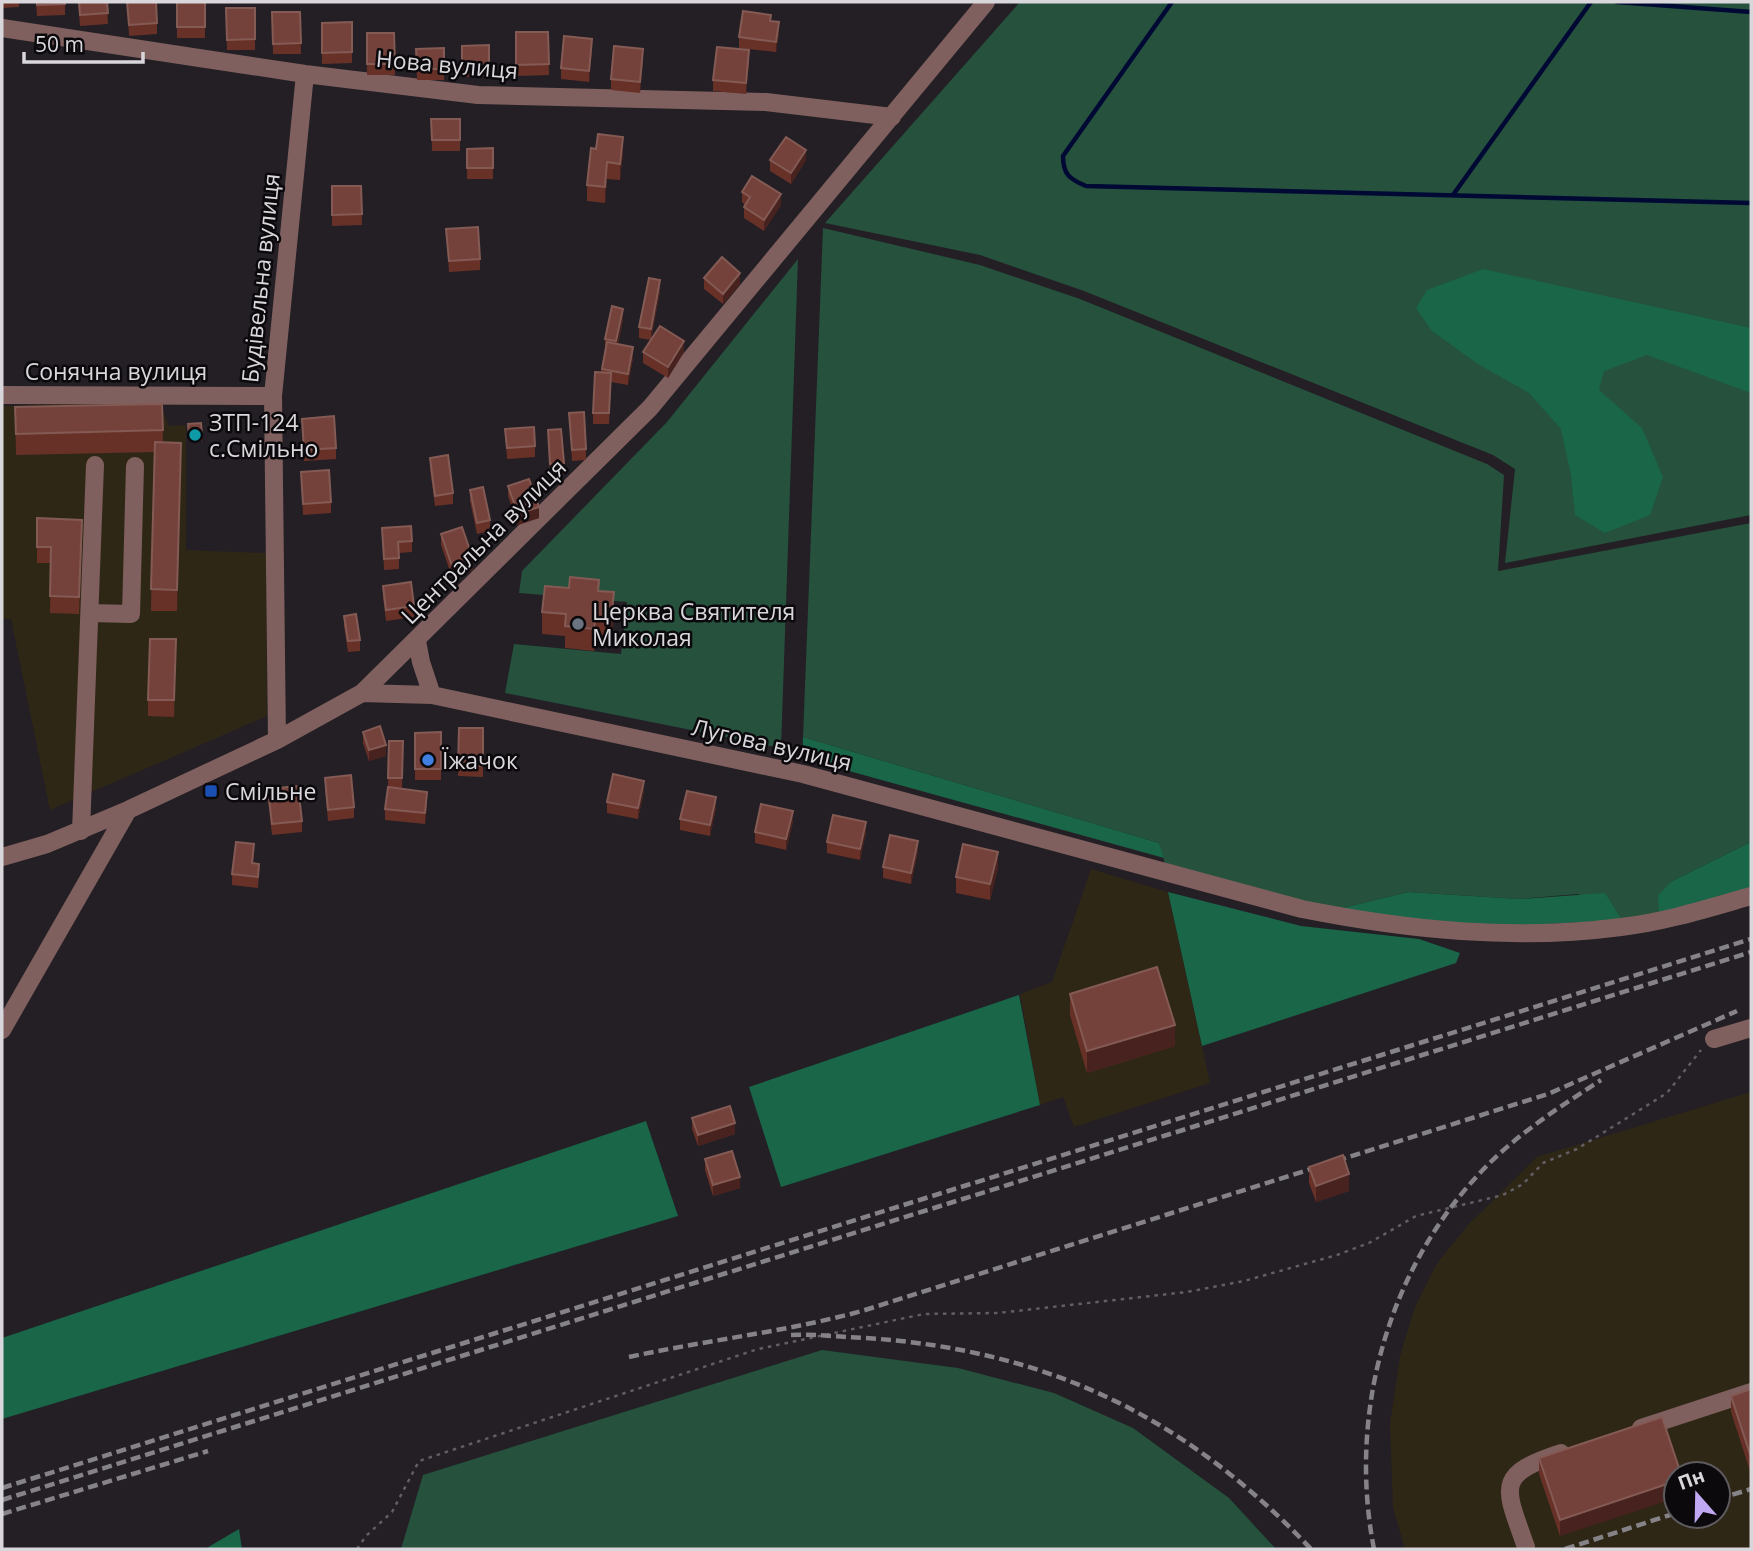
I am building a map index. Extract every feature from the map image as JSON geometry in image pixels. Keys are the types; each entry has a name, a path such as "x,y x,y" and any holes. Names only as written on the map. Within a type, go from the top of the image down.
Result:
{"street":[{"name":"Центральна вулиця","path":"2,857 81,831 128,810 277,740 362,693 418,641 650,408 986,2"},
{"name":"Нова вулиця","path":"2,28 305,74 478,95 766,102 892,117"},
{"name":"Будівельна вулиця","path":"277,740 273,396 305,74"},
{"name":"Сонячна вулиця","path":"2,395 273,396"},
{"path":"81,831 95,465"},
{"path":"90,613 131,614 135,466"},
{"path":"418,641 432,695"},
{"name":"Лугова вулиця","path":"362,693 432,695 803,774 1303,909 1360,920 1489,934 1623,927 1751,896"},
{"path":"2,1030 128,810"},
{"path":"1714,1039 1751,1028"},
{"path":"1626,1433 1751,1392"},
{"path":"1525,1547 1510,1501 1510,1484 1518,1470 1575,1449"}],"path":[{"path":"357,1549 366,1536 392,1512 419,1461 758,1349 924,1314 998,1312 1102,1303 1244,1281 1338,1255 1431,1211 1503,1195 1523,1184 1543,1163 1577,1149 1667,1093 1686,1073 1703,1045 1714,1039"}],"shaded area":[{"path":"159,401 169,426 186,425 186,550 266,553 267,716 50,810 11,619 2,619 2,406"},
{"path":"1091,869 1168,892 1210,1083 1074,1127 1063,1097 1040,1105 1020,994 1052,982"},
{"path":"1751,1092 1751,1549 1405,1549 1393,1508 1390,1424 1400,1356 1415,1307 1436,1265 1467,1226 1537,1157"}],"green space":[{"path":"1020,2 1751,2 1751,515 1505,563 1515,469 1493,455 1084,291 980,255 825,223"},
{"path":"823,228 980,265 1080,299 1487,464 1504,475 1498,571 1751,523 1751,842 1672,881 1659,914 1622,920 1578,894 1519,899 1408,892 1334,910 1166,867 1159,843 803,737"},
{"path":"798,259 781,748 505,693 514,644 621,654 627,602 519,593 522,571 667,422"},
{"path":"1483,269 1751,328 1751,393 1647,355 1604,371 1599,390 1642,428 1663,477 1650,515 1605,533 1575,515 1571,475 1561,429 1529,393 1478,364 1432,331 1416,308 1427,290"},
{"path":"803,737 1159,843 1164,858 802,758"},
{"path":"1751,842 1751,890 1659,914 1658,895 1672,881"},
{"path":"1168,892 1301,926 1419,939 1460,953 1456,963 1202,1046"},
{"path":"1408,892 1519,899 1605,893 1622,920 1489,927 1334,910"},
{"path":"1019,995 1040,1105 781,1187 749,1087"},
{"path":"646,1121 678,1216 2,1419 2,1338"},
{"path":"822,1350 958,1368 1054,1393 1133,1428 1229,1498 1276,1549 401,1549 423,1475"},
{"path":"239,1529 242,1549 205,1549"}],"building":[{"path":"37,2 65,2 65,4 37,5"},
{"path":"79,2 107,2 108,13 80,15"},
{"path":"127,2 156,2 157,23 129,25"},
{"path":"177,2 205,2 205,27 177,27"},
{"path":"226,8 255,8 255,39 227,40"},
{"path":"743,11 771,15 770,21 779,22 776,42 739,37"},
{"path":"272,12 300,12 301,43 273,44"},
{"path":"352,22 352,52 322,53 322,23"},
{"path":"516,32 548,32 549,64 516,65"},
{"path":"367,33 394,33 395,64 367,64"},
{"path":"564,36 592,39 589,71 561,68"},
{"path":"489,45 489,65 462,66 462,46"},
{"path":"614,46 643,49 640,82 611,79"},
{"path":"717,47 749,50 746,83 713,80"},
{"path":"444,48 444,69 417,69 416,49"},
{"path":"431,119 460,119 460,140 432,140"},
{"path":"598,134 623,137 620,164 607,162 605,187 587,185 591,148 596,149"},
{"path":"786,137 806,150 791,173 770,160"},
{"path":"493,148 493,168 467,168 467,149"},
{"path":"752,176 781,194 764,220 744,207 750,197 742,192"},
{"path":"332,186 361,186 362,214 332,215"},
{"path":"478,227 480,259 449,261 446,229"},
{"path":"722,257 740,273 723,294 704,278"},
{"path":"649,278 660,280 651,329 639,327"},
{"path":"612,306 623,309 616,341 605,339"},
{"path":"660,326 684,341 668,367 643,352"},
{"path":"607,342 633,347 628,374 602,369"},
{"path":"595,372 611,373 609,413 593,413"},
{"path":"162,404 163,430 16,434 15,407"},
{"path":"584,412 586,449 572,450 569,413"},
{"path":"334,416 336,448 304,450 302,419"},
{"path":"201,423 202,435 189,436 188,424"},
{"path":"534,427 535,446 507,448 505,429"},
{"path":"561,429 564,463 550,464 548,430"},
{"path":"155,442 181,443 177,590 151,589"},
{"path":"448,455 453,493 435,496 430,458"},
{"path":"329,470 331,502 303,504 301,472"},
{"path":"529,479 539,507 518,514 508,486"},
{"path":"483,487 490,520 477,523 470,490"},
{"path":"37,518 82,520 79,597 50,596 51,547 37,547"},
{"path":"411,526 412,541 398,542 399,558 384,559 382,528"},
{"path":"462,527 473,559 452,566 441,534"},
{"path":"570,577 599,580 598,591 614,592 611,619 596,617 594,629 565,626 566,614 542,612 545,586 569,588"},
{"path":"411,582 414,606 386,610 383,586"},
{"path":"356,614 360,640 348,641 344,616"},
{"path":"150,639 176,639 174,700 148,700"},
{"path":"380,726 386,745 369,750 363,732"},
{"path":"459,728 483,728 483,766 458,766"},
{"path":"441,732 441,769 415,769 415,733"},
{"path":"389,741 403,741 402,778 388,778"},
{"path":"613,774 644,781 638,808 607,802"},
{"path":"351,775 354,807 328,810 325,778"},
{"path":"298,786 302,821 272,824 268,789"},
{"path":"388,787 427,792 425,813 385,809"},
{"path":"687,791 716,797 710,825 680,819"},
{"path":"761,804 793,811 786,839 755,832"},
{"path":"833,815 866,822 860,849 827,842"},
{"path":"890,835 918,841 911,873 883,867"},
{"path":"236,842 254,844 252,863 259,864 258,877 232,874"},
{"path":"963,844 998,852 990,884 956,877"},
{"path":"1157,967 1175,1025 1087,1051 1070,994"},
{"path":"730,1106 735,1123 698,1135 692,1118"},
{"path":"732,1151 740,1177 713,1185 705,1159"},
{"path":"1343,1155 1349,1174 1316,1186 1309,1167"},
{"path":"1751,1389 1751,1457 1731,1396"},
{"path":"1662,1417 1676,1460 1662,1460 1662,1486 1560,1520 1539,1458"}],"waterway":[{"path":"1172,2 1063,156 1066,172 1075,181 1086,186 1751,203"},
{"path":"1453,195 1591,2"},
{"path":"1617,2 1751,12"}],"railway":[{"path":"2,1488 1751,939"},
{"path":"2,1500 1751,952"},
{"path":"629,1357 804,1325 862,1311 1548,1094 1737,1011"},
{"path":"1374,1549 1367,1499 1366,1449 1371,1398 1382,1349 1398,1301 1420,1256 1447,1213 1479,1174 1537,1123 1601,1080"},
{"path":"791,1335 866,1338 932,1345 995,1357 1054,1375 1110,1398 1163,1427 1214,1462 1263,1503 1311,1549"},
{"path":"2,1514 208,1451"},
{"path":"1732,1495 1751,1489"},
{"path":"1565,1549 1662,1518"}],"place":[{"name":"ЗТП-124 с.Смільно","path":"195,435"},
{"name":"Церква Святителя Миколая","path":"578,624"},
{"name":"Їжачок","path":"428,760"},
{"name":"Смільне","path":"211,791"}]}
